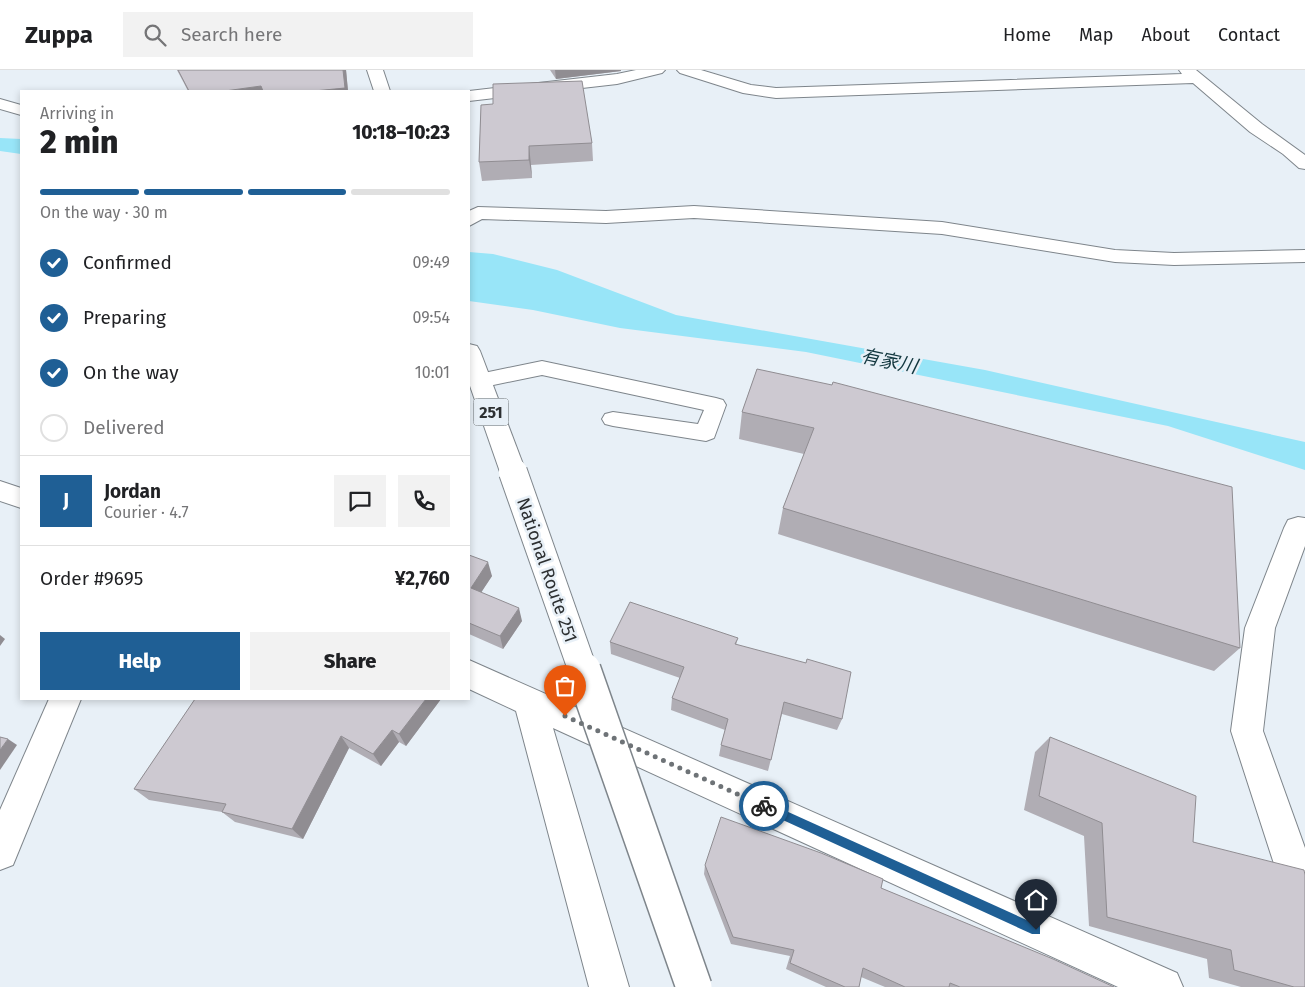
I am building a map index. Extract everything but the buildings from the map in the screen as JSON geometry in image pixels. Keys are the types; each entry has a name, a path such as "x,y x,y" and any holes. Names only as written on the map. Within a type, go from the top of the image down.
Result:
{"main road":[{"path":"375,70 382,90"},
{"path":"470,96 617,79 657,70"},
{"path":"686,70 749,90 776,93 1191,74 1256,128 1297,151 1305,164"},
{"path":"0,104 20,110"},
{"path":"470,219 478,214 606,217 694,212 942,228 1115,256 1174,259 1305,256"},
{"name":"National Route 251","path":"470,355 694,987"},
{"path":"0,491 20,498"},
{"path":"1305,529 1298,528 1260,628 1247,731 1288,854 1305,882"},
{"path":"470,674 1163,987"},
{"path":"0,852 65,700"},
{"path":"529,700 609,987"}],"lane":[{"path":"479,381 542,368 716,405 706,433 613,419"}],"water":[{"path":"0,138 20,139 20,154 0,151"},
{"name":"有家川","path":"470,252 493,254 557,270 676,315 985,370 1305,442 1305,470 1168,426 806,352 620,328 533,310 470,301"}],"way so far":[{"path":"565,716 764,806"}],"route":[{"path":"764,806 1036,930"}]}
